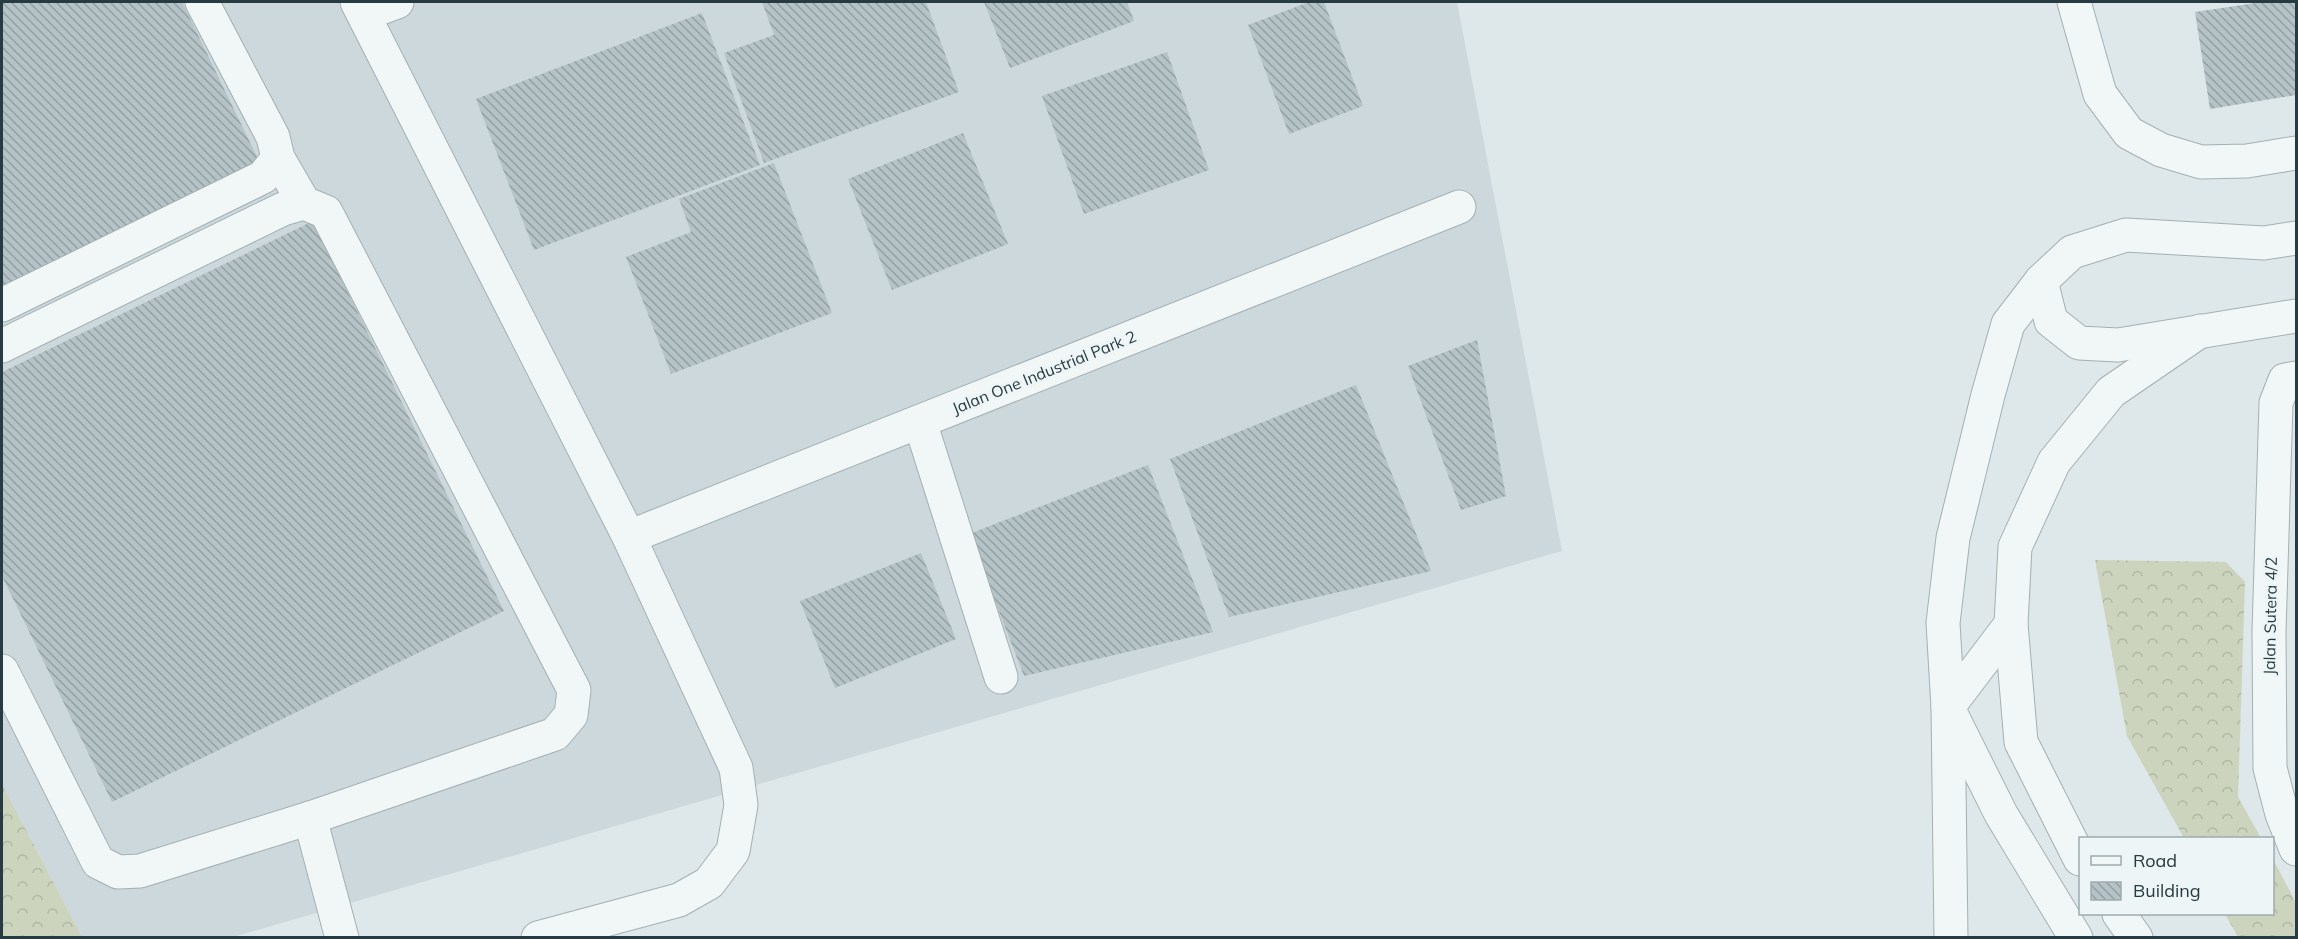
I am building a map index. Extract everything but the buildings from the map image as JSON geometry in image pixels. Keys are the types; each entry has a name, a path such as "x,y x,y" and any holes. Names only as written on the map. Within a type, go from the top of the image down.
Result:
{"street":[{"path":"2,671 98,862 118,872 140,872 310,818 555,734 571,716 574,690 326,212 304,203 278,158 273,137 202,2"},
{"path":"397,2 361,8 629,537 736,768 741,805 733,850 709,883 679,900 538,938"},
{"path":"2074,2 2100,94 2129,133 2161,150 2201,162 2247,161 2296,153"},
{"path":"2,305 263,177 278,158"},
{"path":"2,346 283,209 304,203"},
{"name":"Jalan One Industrial Park 2","path":"629,537 1459,207"},
{"path":"1951,938 1948,707 1942,623 1953,538 2008,324 2041,281 2072,252 2126,235 2264,243 2296,238"},
{"path":"2041,281 2051,321 2079,343 2118,345 2296,316"},
{"path":"2079,858 2021,742 2011,624 2015,547 2054,462 2111,392 2200,331"},
{"name":"Jalan Sutera 4/2","path":"2291,379 2276,402 2269,632 2270,768 2282,814 2296,849"},
{"path":"920,422 1001,677"},
{"path":"1948,707 2011,624"},
{"path":"1948,707 2001,814 2076,938"},
{"path":"310,818 342,938"},
{"path":"2120,915 2136,938"}],"shaded area":[{"path":"2,2 1457,2 1562,551 233,937 82,937 2,784"}],"green space":[{"path":"2095,560 2226,562 2245,582 2238,797 2260,837 2183,837 2127,736"},
{"path":"2,784 82,937 2,937"},
{"path":"2274,861 2296,903 2296,937 2238,937 2226,915 2274,915"}]}
